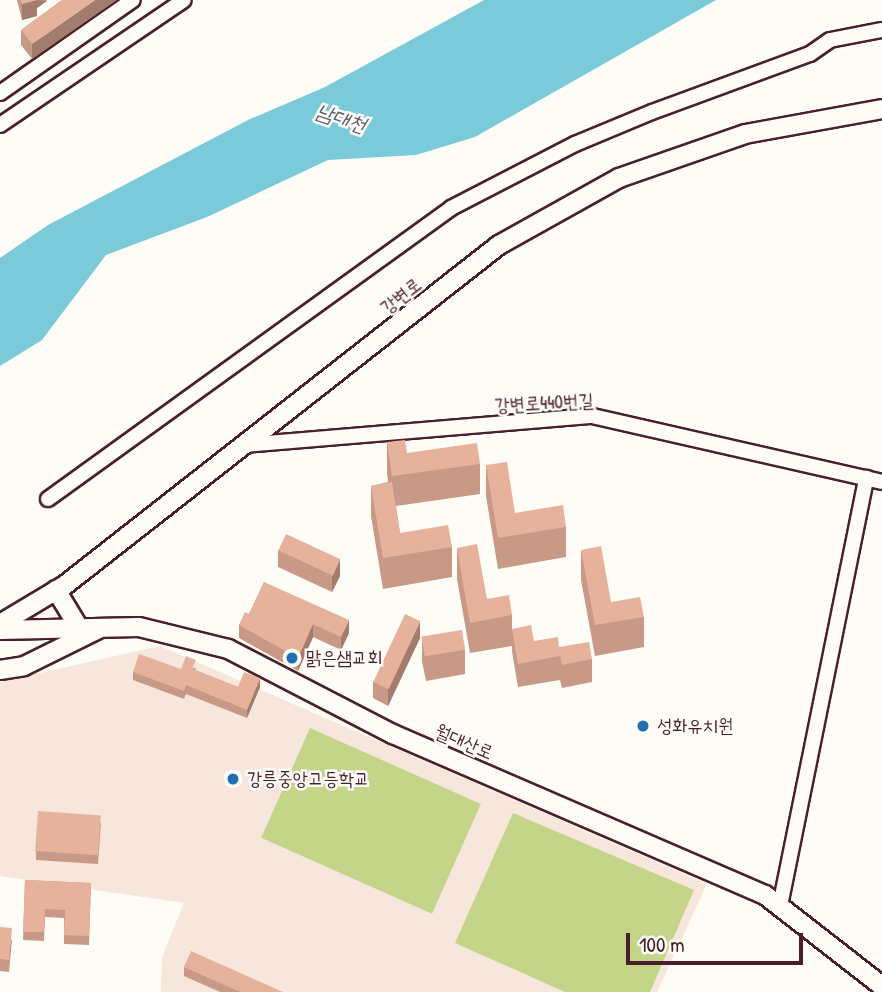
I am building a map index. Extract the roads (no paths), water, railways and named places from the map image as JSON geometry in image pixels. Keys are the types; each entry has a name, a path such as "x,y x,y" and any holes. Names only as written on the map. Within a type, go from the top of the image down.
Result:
{"street":[{"path":"0,93 133,0"},
{"path":"0,125 184,0"},
{"path":"48,499 451,208 575,144 652,112 810,54 830,40 882,30"},
{"name":"강변로","path":"0,627 56,590 499,245 619,178 745,134 882,108"},
{"name":"강변로440번길","path":"244,444 592,416 882,482"},
{"path":"780,906 866,478"},
{"path":"56,590 78,626"},
{"path":"0,670 24,666 46,652 108,625"},
{"name":"월대산로","path":"0,627 108,625 167,632 228,649 393,734 765,895 882,986"}],"water":[{"name":"남대천","path":"484,0 716,0 475,137 416,155 328,160 207,217 106,255 42,340 0,366 0,258 48,225 248,120 325,87"}],"place":[{"name":"맑은샘교회","path":"292,658"},
{"name":"성화유치원","path":"643,726"},
{"name":"강릉중앙고등학교","path":"233,779"}]}
